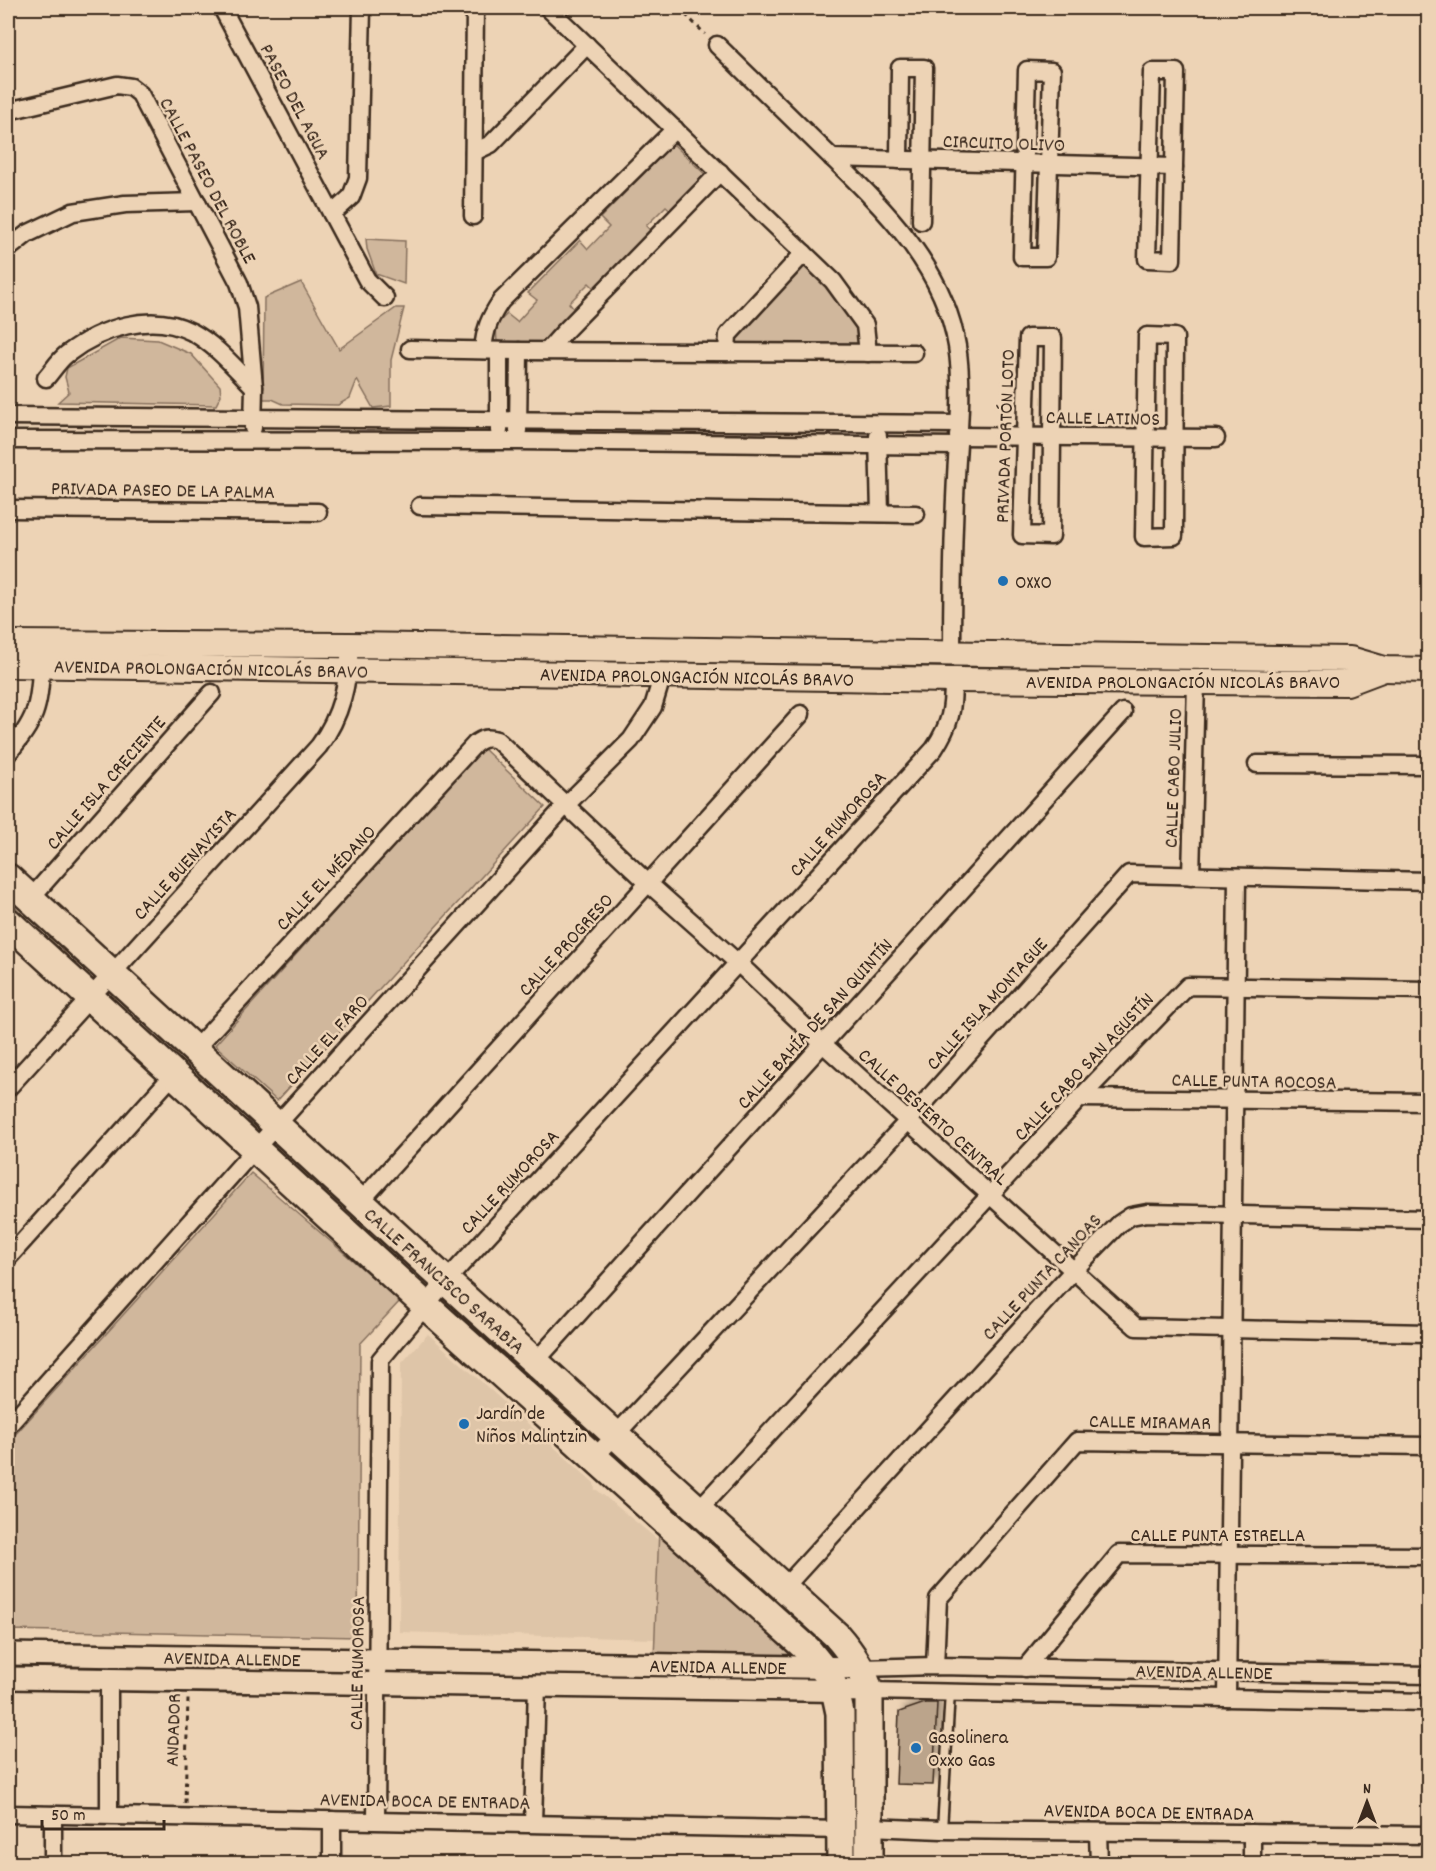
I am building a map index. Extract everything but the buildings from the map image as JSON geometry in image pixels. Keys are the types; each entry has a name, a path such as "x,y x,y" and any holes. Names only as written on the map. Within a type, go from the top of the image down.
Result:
{"main road":[{"name":"AVENIDA PROLONGACIÓN NICOLÁS BRAVO","path":"8,643 350,645 1350,659 1384,669 1428,670"},
{"path":"952,654 953,680"},
{"name":"AVENIDA PROLONGACIÓN NICOLÁS BRAVO","path":"8,665 1196,682 1347,682 1384,669"},
{"name":"CALLE FRANCISCO SARABIA","path":"8,878 446,1281 836,1635 848,1649 864,1679"},
{"name":"CALLE FRANCISCO SARABIA","path":"8,923 425,1305 807,1649 828,1679"},
{"path":"828,1679 840,1713 841,1863"},
{"path":"864,1679 869,1863"}],"street":[{"name":"PASEO DEL AGUA","path":"222,8 368,280 385,298"},
{"path":"349,8 361,31"},
{"name":"PASEO DEL AGUA","path":"332,214 351,197 358,178 362,8"},
{"path":"473,216 475,8"},
{"path":"549,8 833,281 865,325 868,353"},
{"path":"474,152 490,144 587,45"},
{"path":"717,45 889,216 920,255 946,307 957,344 960,380 952,551 952,654"},
{"path":"899,160 900,68 924,68 921,221"},
{"path":"1027,70 1052,71 1049,164 1047,257 1022,256 1027,70"},
{"path":"1152,72 1176,72 1172,260 1147,259 1149,166 1152,72"},
{"name":"CALLE PASEO DEL ROBLE","path":"8,111 117,85 131,87 140,94 239,283 247,307 254,387 253,441"},
{"path":"499,441 499,420 491,350 485,331 490,318 501,301 675,129"},
{"name":"CIRCUITO OLIVO","path":"832,158 1174,167"},
{"path":"548,351 720,172"},
{"path":"8,249 27,234 74,212 125,204 197,202"},
{"path":"728,352 728,335 804,253"},
{"path":"46,378 65,356 89,339 116,327 143,323 166,324 189,331 206,341 254,387"},
{"path":"1147,336 1175,337 1174,438 1174,536 1144,537 1147,336"},
{"name":"PRIVADA PORTÓN LOTO","path":"1028,338 1053,338 1052,437 1051,536 1022,535 1028,338"},
{"path":"410,349 914,353"},
{"path":"518,441 519,351"},
{"path":"8,416 872,424 958,435"},
{"path":"872,424 875,513"},
{"path":"8,440 518,441 873,445 958,435"},
{"name":"CALLE LATINOS","path":"958,435 1216,438"},
{"path":"420,506 916,514"},
{"name":"PRIVADA PASEO DE LA PALMA","path":"8,508 318,512"},
{"name":"CALLE BUENAVISTA","path":"8,1088 319,746 339,715 349,670 350,645"},
{"path":"8,753 25,733 35,713 40,694 41,665"},
{"name":"CALLE EL FARO","path":"8,1426 566,805 631,740 653,707 663,674"},
{"name":"CALLE RUMOROSA","path":"376,1821 380,1360 446,1281 934,749 949,721 953,704 953,680"},
{"name":"CALLE CABO JULIO","path":"1191,876 1196,682"},
{"name":"CALLE ISLA CRECIENTE","path":"30,899 212,693"},
{"name":"CALLE BAHÍA DE SAN QUINTÍN","path":"535,1362 1122,712"},
{"name":"CALLE PROGRESO","path":"360,1202 801,714"},
{"name":"CALLE DESIERTO CENTRAL","path":"490,738 497,740 823,1044 1136,1327 1428,1333"},
{"name":"CALLE EL MÉDANO","path":"194,1050 475,744 482,739 490,738"},
{"path":"1257,764 1428,765"},
{"name":"CALLE ISLA MONTAGUE","path":"595,1457 908,1122 1129,874 1428,880"},
{"path":"1227,1698 1237,877"},
{"name":"CALLE CABO SAN AGUSTÍN","path":"698,1510 1080,1098 1188,986 1428,990"},
{"path":"8,1257 174,1074"},
{"name":"CALLE PUNTA ROCOSA","path":"1080,1098 1428,1102"},
{"name":"CALLE PUNTA CANOAS","path":"784,1588 1073,1271 1119,1224 1131,1216 1147,1213 1428,1218"},
{"name":"CALLE MIRAMAR","path":"935,1666 938,1599 1077,1441 1428,1446"},
{"name":"CALLE PUNTA ESTRELLA","path":"1025,1668 1119,1554 1428,1556"},
{"name":"AVENIDA ALLENDE","path":"8,1654 377,1660 828,1679"},
{"name":"AVENIDA ALLENDE","path":"864,1679 935,1666 1428,1676"},
{"name":"AVENIDA ALLENDE","path":"8,1678 537,1685 864,1679 950,1692 1428,1702"},
{"path":"109,1680 109,1815"},
{"path":"533,1823 537,1685"},
{"name":"AVENIDA BOCA DE ENTRADA","path":"8,1814 841,1830"},
{"path":"53,1815 53,1863"},
{"path":"332,1820 332,1863"},
{"name":"AVENIDA BOCA DE ENTRADA","path":"869,1827 942,1830 1428,1835"},
{"path":"1098,1832 1099,1863"},
{"path":"1252,1833 1252,1863"}],"lane":[{"path":"942,1830 950,1692"}],"path":[{"path":"679,8 717,45"},
{"name":"ANDADOR","path":"184,1817 188,1680"}],"shaded area":[{"path":"673,144 710,179 675,214 666,206 646,226 654,234 597,291 589,283 569,303 576,312 546,345 497,344 496,325 507,314 517,322 537,300 528,293 580,240 588,249 609,227 600,218"},
{"path":"366,239 405,241 404,284 376,274"},
{"path":"803,264 829,284 862,326 863,351 737,348 737,334"},
{"path":"301,282 339,349 396,308 404,308 391,360 391,406 373,408 357,380 350,398 338,405 283,404 272,399 263,399 264,298"},
{"path":"121,338 158,340 191,354 220,386 221,395 216,405 58,402 69,392 65,377 67,368"},
{"path":"482,747 545,807 277,1101 215,1045"},
{"path":"251,1173 400,1301 360,1344 358,1637 8,1630 13,1437"},
{"path":"428,1334 594,1483 595,1490 658,1540 655,1639 399,1632 401,1364"},
{"path":"659,1528 813,1662 654,1659"}],"place":[{"name":"OXXO","path":"1003,581"},
{"name":"Jardín de Niños Malintzin","path":"464,1424"},
{"name":"Gasolinera Oxxo Gas","path":"916,1748"}]}
